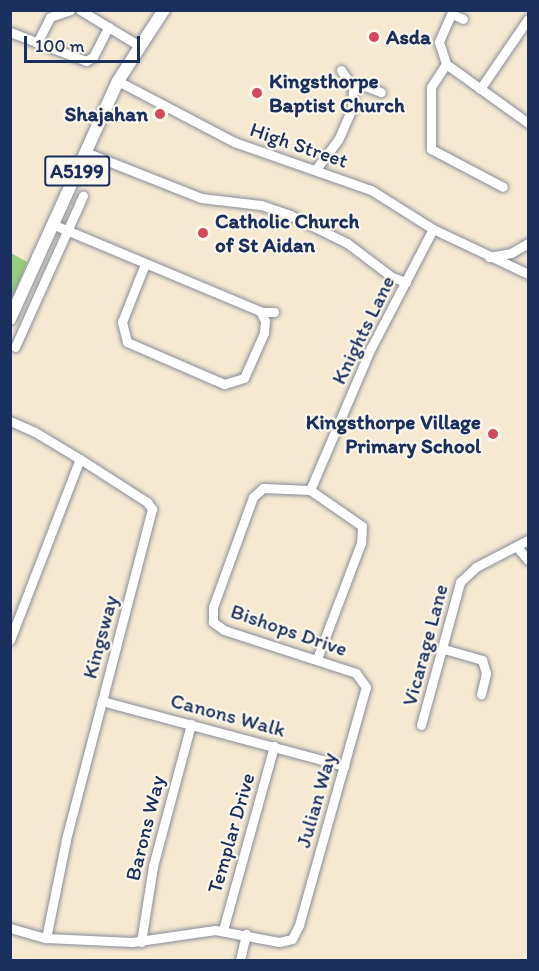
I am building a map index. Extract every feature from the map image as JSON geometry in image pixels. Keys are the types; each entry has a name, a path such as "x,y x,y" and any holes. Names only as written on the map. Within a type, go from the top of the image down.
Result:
{"main road":[{"name":"A5199","path":"10,319 118,81 138,45 164,10"}],"street":[{"path":"37,43 50,17 70,10"},
{"path":"80,10 138,45"},
{"path":"464,19 453,12 439,42 446,64 528,123"},
{"path":"480,89 528,19"},
{"path":"10,32 88,61 108,27"},
{"path":"446,64 431,87 431,149 503,187"},
{"path":"316,169 338,140 352,109 353,88 341,70"},
{"name":"High Street","path":"118,81 234,142 371,190 433,230 528,274"},
{"path":"353,88 365,86 381,92"},
{"path":"86,152 201,198 261,205 290,215 347,243 392,277 406,282"},
{"path":"15,347 83,196"},
{"path":"52,224 261,312 274,312"},
{"name":"Knights Lane","path":"310,490 371,348 433,230"},
{"path":"489,257 511,253 528,243"},
{"path":"145,264 121,326 127,342 145,352 218,382 235,383 246,374 264,333 261,312"},
{"name":"Kingsway","path":"10,422 80,459 147,502 152,509 66,840 46,938"},
{"path":"10,640 80,459"},
{"name":"Bishops Drive","path":"310,490 267,488 255,492 211,613 213,622 224,630 356,673 364,680"},
{"path":"310,490 359,523 363,531 316,659"},
{"name":"Vicarage Lane","path":"421,725 444,649 460,582 476,567 528,540"},
{"path":"517,547 528,560"},
{"path":"444,649 482,660 486,672 480,694"},
{"name":"Julian Way","path":"246,934 283,942 292,939 298,930 365,692 364,680"},
{"name":"Canons Walk","path":"102,700 344,766"},
{"name":"Barons Way","path":"141,942 153,866 191,724"},
{"name":"Templar Drive","path":"223,930 274,746"},
{"path":"10,928 46,938 141,942 223,930 246,934 240,960"}],"green space":[{"path":"11,253 27,262 11,303"}],"place":[{"name":"Asda","path":"374,37"},
{"name":"Kingsthorpe Baptist Church","path":"257,93"},
{"name":"Shajahan","path":"160,114"},
{"name":"Catholic Church of St Aidan","path":"203,233"},
{"name":"Kingsthorpe Village Primary School","path":"493,434"}]}
